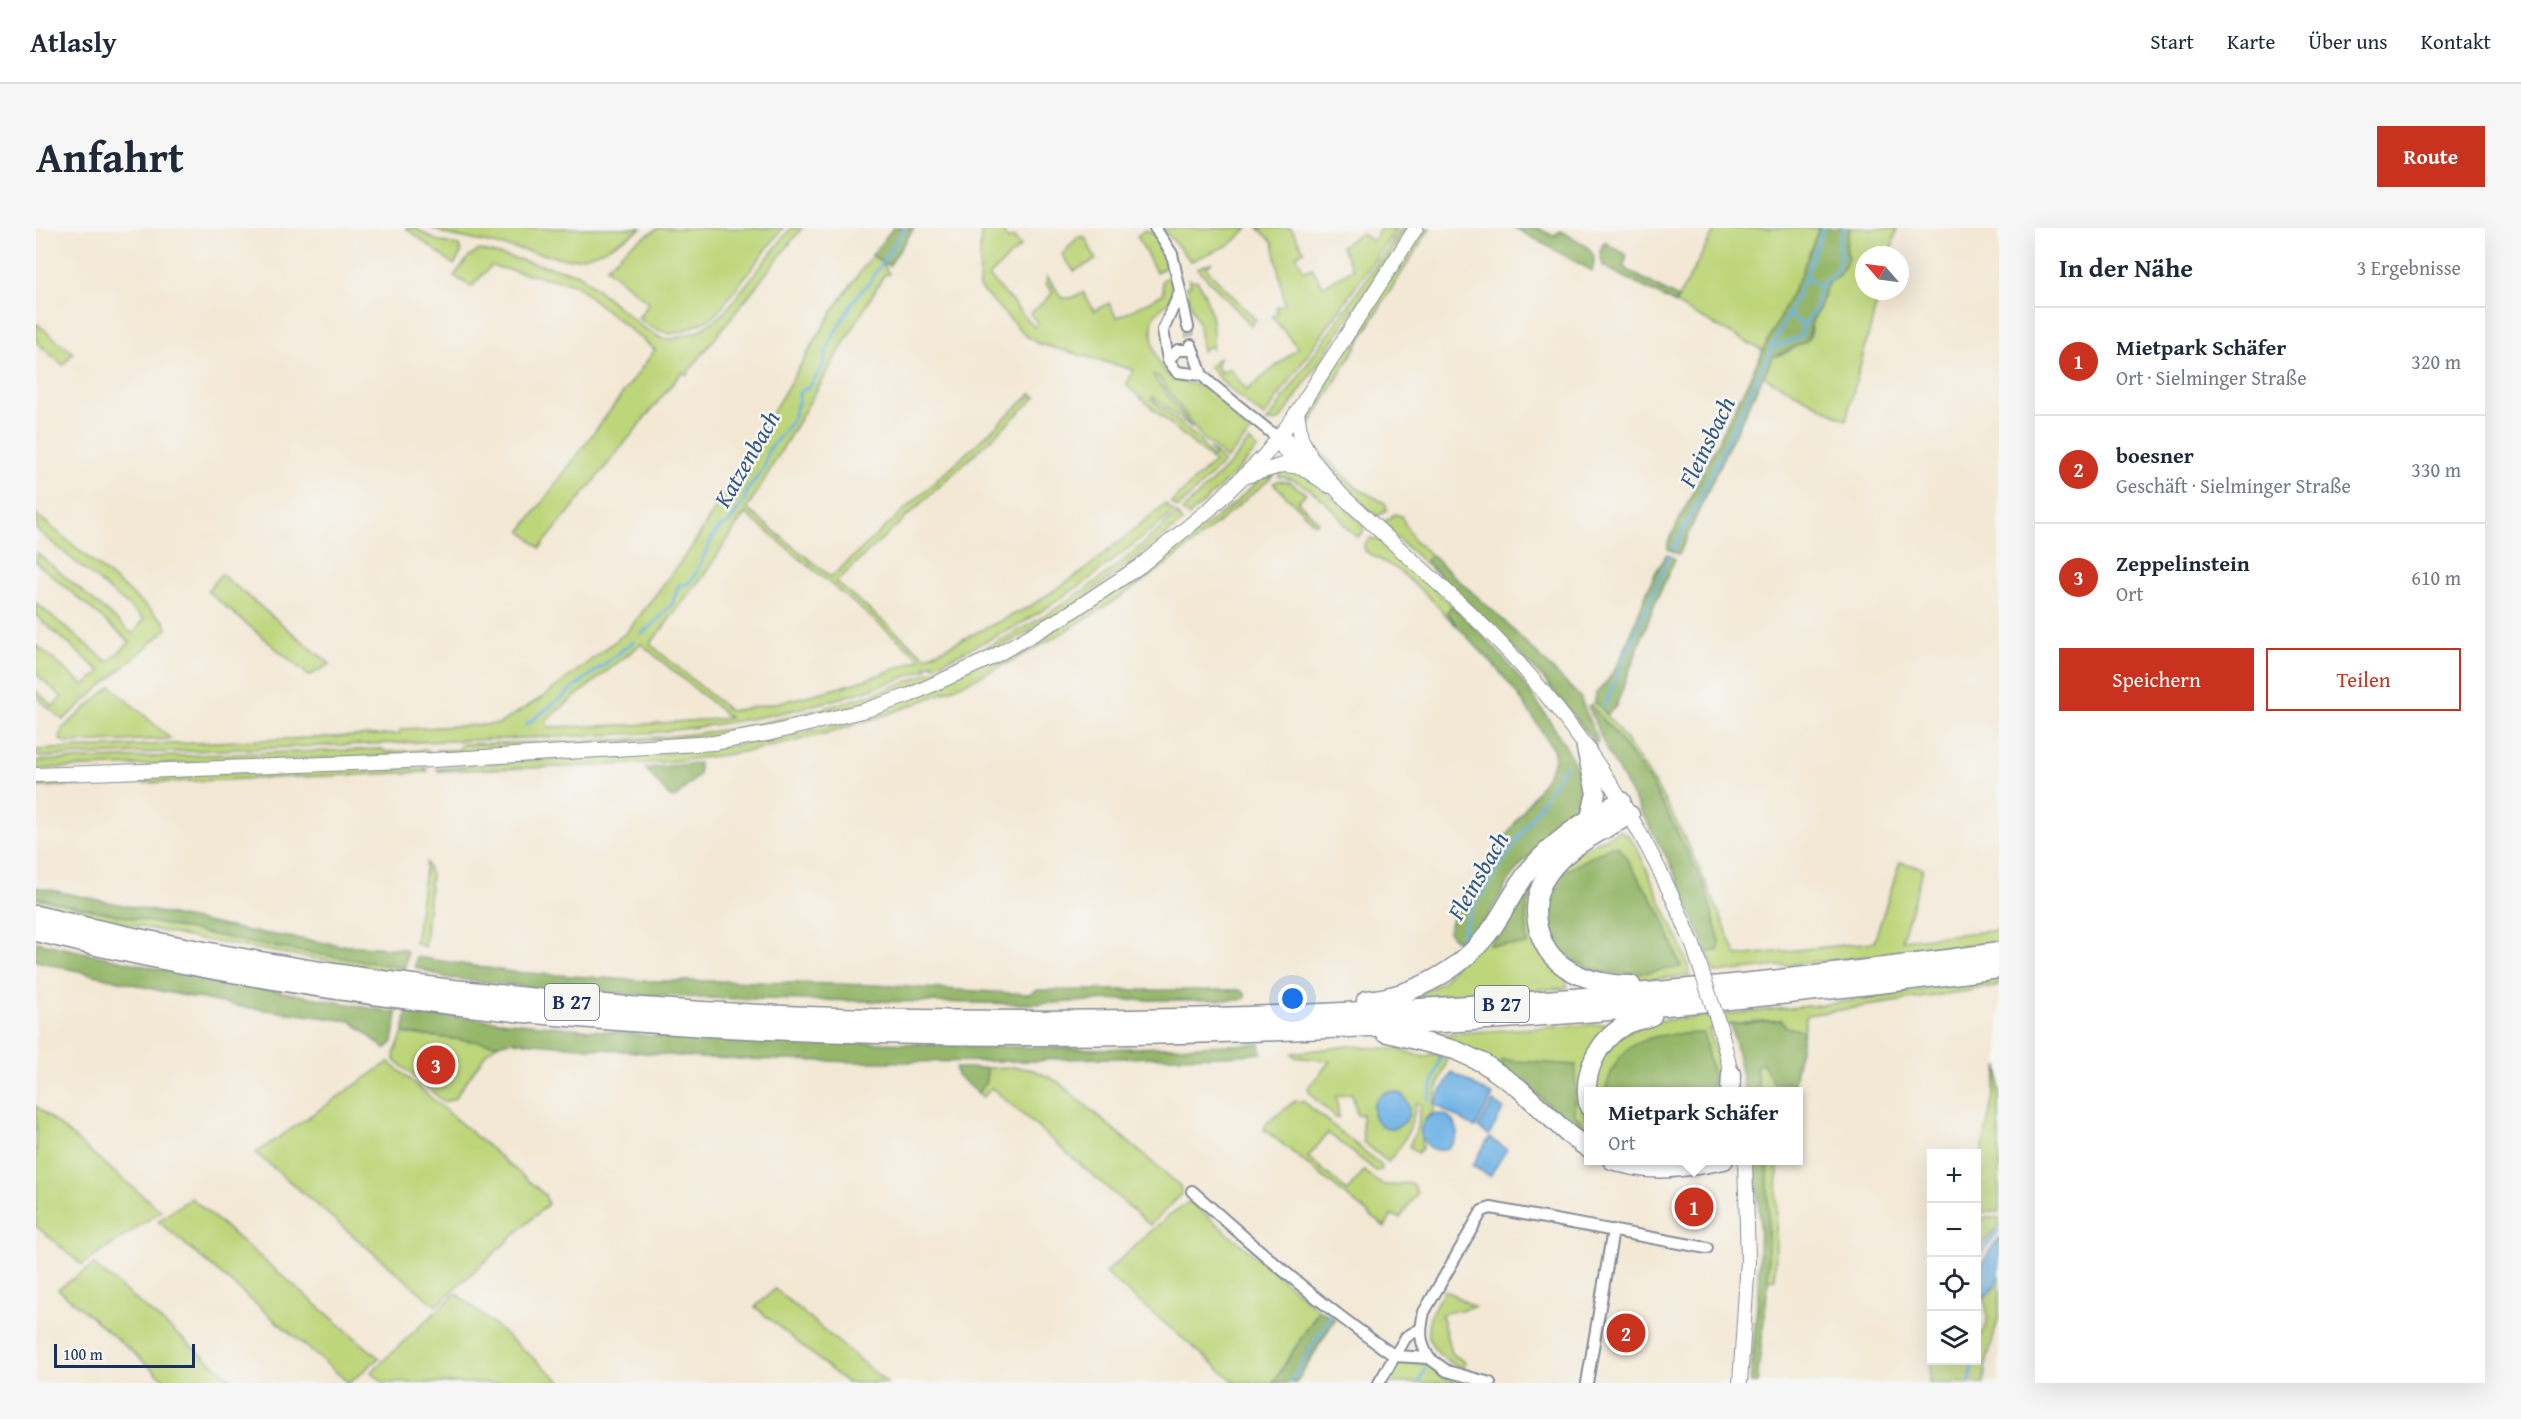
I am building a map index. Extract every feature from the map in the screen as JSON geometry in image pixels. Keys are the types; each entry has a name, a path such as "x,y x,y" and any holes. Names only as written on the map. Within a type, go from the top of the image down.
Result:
{"highway":[{"path":"1586,748 1596,793 1590,818"},
{"path":"1318,1013 1350,1002 1391,997 1415,988 1451,969 1484,938 1538,860 1590,818 1625,808"},
{"path":"1625,808 1570,851 1547,875 1536,904 1540,936 1557,963 1589,980 1621,984 1661,983 1686,989"},
{"name":"B 27","path":"36,915 207,952 447,990 602,1005 794,1016 1109,1019 1491,1005 1686,989 1999,952"},
{"name":"B 27","path":"36,932 176,963 355,994 504,1012 656,1025 809,1032 986,1036 1154,1035 1370,1028 1512,1020 1811,993 1999,969"},
{"path":"1586,1087 1589,1070 1603,1044 1625,1025 1650,1017 1670,1006"},
{"path":"1370,1028 1397,1037 1455,1050 1483,1063 1519,1088 1568,1134 1584,1145"},
{"path":"1627,1165 1664,1170 1697,1165"}],"main road":[{"path":"36,775 433,760 714,743 771,733 866,710 910,695 1017,645 1107,590 1174,540 1244,477 1278,438 1297,411 1416,228"},
{"path":"1297,411 1306,462"},
{"path":"1278,438 1286,453 1306,462 1503,646 1549,699 1586,748 1625,808 1663,875 1693,945 1721,1031 1732,1086"},
{"path":"1244,477 1283,465 1306,462"},
{"path":"1740,1383 1747,1311 1749,1252 1745,1165"}],"street":[{"path":"1155,228 1172,254 1188,327"},
{"path":"1180,292 1163,330 1168,360 1177,372 1202,375"},
{"path":"1168,360 1178,350 1192,347 1202,375 1218,391 1278,438"},
{"path":"1191,1191 1265,1257 1356,1329 1395,1356 1429,1358"},
{"path":"1490,1383 1447,1371 1429,1358 1423,1348 1420,1329 1424,1312 1482,1211 1497,1208 1707,1248"},
{"path":"1587,1383 1613,1230"},
{"path":"1379,1383 1406,1337 1420,1329"}],"green space":[{"path":"406,228 415,228 435,240 459,246 461,253 454,265"},
{"path":"432,228 642,228 597,253 566,259 445,234"},
{"path":"659,228 783,228 717,313 708,320 670,334 652,328 638,318 649,303 606,268 629,246"},
{"path":"791,228 802,228 686,375 682,372 540,548 521,531 655,350 574,284 491,266 471,287 454,276 468,258 479,250 579,274 642,327 661,338 672,339 699,331 723,314"},
{"path":"893,228 914,228 889,266 872,255"},
{"path":"981,228 1001,228 1008,240 1013,237 1021,246 989,276 1034,327 1038,323 1030,314 1051,295 1052,291 1046,284 1047,276 1062,298 1072,298 1083,292 1094,311 1109,303 1117,318 1163,294 1162,281 1167,277 1172,277 1172,296 1169,302 1156,313 1152,325 1153,342 1161,367 1173,379 1208,390 1255,427 1227,459 1201,437 1158,376 1153,375 1192,428 1153,397 1152,399 1198,439 1212,458 1214,455 1209,448 1224,462 1178,508 1171,503 1214,462 1126,385 1134,370 1037,343 1026,336 979,287"},
{"path":"1162,228 1248,228 1231,244 1191,261"},
{"path":"1258,228 1291,228 1304,251 1296,255 1304,271 1312,268 1323,286 1353,269 1341,246 1361,234 1372,241 1381,228 1397,228 1264,417 1227,387 1209,366 1219,358 1216,366 1222,373 1229,368 1247,390 1298,348 1272,317 1277,312 1276,307 1285,305 1273,242"},
{"path":"1402,228 1408,228 1284,415 1278,421 1267,422"},
{"path":"1423,228 1430,228 1308,427 1310,440 1314,446 1358,489 1385,503 1387,510 1378,516 1369,510 1307,444 1304,421 1385,285"},
{"path":"1515,228 1538,228 1553,236 1561,231 1574,238 1591,251 1594,263 1592,271"},
{"path":"1716,228 1819,228 1802,272 1763,351 1675,304"},
{"path":"1819,228 1850,228 1846,246 1848,258 1845,266 1838,276 1829,282 1824,291 1807,341 1773,357 1727,449 1679,554 1668,549 1668,543 1802,272"},
{"path":"1850,228 1897,228 1892,246 1855,246 1855,300 1878,300 1846,420 1763,376 1773,357 1788,352 1810,337 1812,321 1820,307 1824,291 1829,282 1838,276 1848,258 1846,246"},
{"path":"1145,230 1157,240 1169,266 1156,272 1137,236"},
{"path":"1078,237 1085,237 1096,260 1074,271 1062,255"},
{"path":"1604,242 1627,255 1624,266 1629,271 1678,298 1674,303 1603,266 1600,251"},
{"path":"872,255 884,265 889,274 884,275 747,509 831,577 1031,394 1036,397 836,582 926,657 1029,607 1081,573 1165,504 1174,512 1084,583 1015,627 934,666 933,663 926,666 927,669 857,693 790,711 722,724 649,733 36,756 37,750 398,734 402,729 499,724 543,697 627,632 692,547 834,309","holes":["745,513 920,658 920,659 874,677 827,691 730,711 650,644 705,574","641,644 730,718 634,725 547,727 546,720"]},
{"path":"1212,262 1206,268 1256,320 1251,325 1197,268"},
{"path":"1189,279 1197,280 1208,304 1213,331 1212,349 1209,346 1202,351 1199,325 1190,303 1187,286 1191,285"},
{"path":"36,323 73,353 63,365 36,342"},
{"path":"1249,441 1258,448 1234,474 1189,516 1182,511 1231,463"},
{"path":"1278,470 1300,473 1323,489 1361,523 1364,527 1362,534 1358,537 1354,535 1317,495 1303,484 1279,477"},
{"path":"1274,475 1175,557 1122,596 1066,631 1008,663 948,691 886,715 823,734 759,749 680,760 600,766 439,771 437,769 519,761 668,753 730,746 793,735 851,720 1060,626 1157,563 1235,503 1260,479"},
{"path":"1289,482 1306,493 1298,502 1318,521 1315,524 1273,483"},
{"path":"36,514 165,622 167,629 63,720 36,697 36,691 53,706 62,697 36,674 36,645 84,685 101,672 36,616 36,603 108,662 130,642 36,562 36,552 133,634 144,619 36,529"},
{"path":"1177,514 1182,522 1099,587 1046,622 972,661 894,694 854,707 773,728 720,737 437,754 437,750 458,750 463,744 573,742 684,735 757,724 847,702 934,671 1018,631 1097,581"},
{"path":"1395,514 1401,516 1414,540 1431,555 1427,561 1482,615 1387,529 1385,521"},
{"path":"1371,538 1382,541 1452,606 1447,612 1456,626 1428,596 1398,570 1365,551 1364,544"},
{"path":"1667,554 1675,559 1653,608 1616,706 1607,715 1595,701 1596,693 1618,664 1657,570"},
{"path":"1431,555 1503,620 1580,697 1598,742 1595,743 1542,677 1426,561"},
{"path":"221,574 330,664 309,676 207,591"},
{"path":"1452,606 1494,648 1535,699 1566,747 1577,769 1583,789 1582,803 1578,810 1519,867 1482,925 1476,932 1455,941 1448,930 1455,912 1548,774 1555,759 1553,749 1517,695 1447,612"},
{"path":"111,686 171,739 66,743 60,740 62,729"},
{"path":"1595,701 1640,760 1659,791 1693,854 1737,956 1874,942 1900,862 1923,868 1902,940 1999,930 1999,942 1715,973 1707,952 1718,951 1705,887 1649,780 1591,705"},
{"path":"1591,705 1649,780 1672,822 1705,887 1720,942 1718,951 1707,952 1672,867 1607,751 1588,706"},
{"path":"382,749 386,752 428,750 429,754 36,769 36,761"},
{"path":"699,763 699,775 675,798 670,797 645,768"},
{"path":"343,768 427,768 427,772 36,787 36,780"},
{"path":"1619,831 1628,835 1637,848 1683,950 1691,976 1625,981 1591,976 1555,955 1543,890 1576,852"},
{"path":"1611,846 1619,847 1661,913 1681,967 1643,973 1602,972 1572,960 1550,941 1541,919 1547,893 1558,875"},
{"path":"1549,857 1533,891 1567,979 1567,988 1415,997 1441,983","holes":["1529,892 1526,917 1528,945 1490,945"]},
{"path":"426,862 431,875 425,947 415,943"},
{"path":"36,887 249,931 340,945 405,949 407,952 405,968 262,945 64,904 36,897"},
{"path":"1529,890 1526,917 1528,945 1489,945"},
{"path":"36,898 262,945 405,968 404,974 193,938 36,904"},
{"path":"36,942 164,970 397,1013 393,1042 385,1049 351,1021 243,1007 161,991 36,961"},
{"path":"416,957 513,972 647,981 873,985 1029,994 1037,990 1240,990 1245,994 1245,998 1239,1000 1112,1000 1032,1004 702,998 556,990 447,978 415,967"},
{"path":"1999,978 1999,986 1807,1015 1803,1031 1786,1027 1782,1020 1745,1022 1709,1029 1721,1071 1720,1087 1711,1087 1713,1078 1703,1033 1606,1087 1591,1087 1596,1064 1621,1034 1658,1021 1829,1004"},
{"path":"407,1012 662,1037 1101,1049 1260,1044 1262,1053 1230,1056 1038,1061 862,1062 703,1058 511,1041 498,1044 403,1033"},
{"path":"1782,1020 1786,1027 1803,1031 1794,1083 1773,1083 1763,1063 1756,1067 1758,1087 1744,1087 1731,1024"},
{"path":"1616,1023 1589,1087 1584,1087 1582,1104 1584,1127 1574,1113 1501,1066 1531,1087 1559,1115 1426,1035"},
{"path":"403,1033 498,1044 487,1052 454,1099 444,1102 395,1060 394,1054"},
{"path":"1703,1033 1713,1078 1711,1087 1607,1087 1618,1060 1627,1050 1649,1038"},
{"path":"1348,1046 1396,1049 1425,1057 1433,1054 1447,1060 1436,1093 1434,1112 1425,1120 1421,1128 1422,1149 1417,1153 1409,1146 1418,1127 1421,1104 1416,1103 1407,1135 1388,1162 1363,1142 1362,1114 1357,1115 1352,1093 1336,1096 1339,1117 1336,1118 1312,1096 1308,1088 1330,1061 1295,1057 1292,1053","holes":["1387,1092 1403,1095 1406,1121 1399,1126 1380,1124 1375,1118 1377,1098"]},
{"path":"1502,1060 1576,1065 1574,1113 1584,1127 1584,1135 1559,1115 1531,1087 1501,1066"},
{"path":"389,1062 545,1195 548,1204 436,1306 256,1153"},
{"path":"1763,1063 1773,1083 1794,1083 1793,1087 1759,1087 1756,1066"},
{"path":"1999,1065 1999,1212 1981,1212 1981,1157"},
{"path":"1012,1067 1034,1070 1058,1082 1180,1186 1182,1194 1150,1225 992,1088 983,1097 978,1093 986,1081 987,1068"},
{"path":"956,1068 987,1068 986,1081 978,1093 957,1075"},
{"path":"1295,1101 1303,1101 1381,1165 1382,1170 1376,1171 1328,1133 1308,1157 1347,1191 1364,1171 1382,1184 1414,1185 1417,1193 1400,1218 1392,1215 1385,1227 1264,1129 1267,1123"},
{"path":"36,1106 161,1211 82,1265 36,1226"},
{"path":"1754,1165 1768,1165 1768,1286 1757,1383 1750,1383 1758,1294 1760,1218"},
{"path":"1768,1165 1778,1165 1775,1279 1768,1280"},
{"path":"191,1198 379,1358 349,1383 158,1221"},
{"path":"1187,1203 1192,1203 1319,1310 1273,1383 1236,1383 1105,1273 1169,1215"},
{"path":"1981,1218 1999,1218 1999,1225 1981,1246"},
{"path":"94,1265 236,1383 169,1383 58,1289"},
{"path":"1999,1273 1999,1316 1985,1368 1984,1383 1929,1383 1930,1365 1981,1365 1981,1334 1987,1324 1984,1297 1995,1287"},
{"path":"775,1289 887,1383 847,1383 755,1307"},
{"path":"1445,1290 1474,1307 1441,1314 1451,1353 1465,1362 1464,1368 1441,1355 1435,1349 1428,1334 1432,1312"},
{"path":"456,1293 563,1383 384,1383 371,1372"},
{"path":"1319,1310 1335,1319 1296,1383 1273,1383"},
{"path":"1395,1360 1429,1364 1444,1378 1460,1383 1382,1383"}],"water":[{"path":"1452,1072 1493,1096 1475,1128 1434,1104"},
{"path":"1391,1092 1404,1097 1409,1110 1404,1123 1391,1128 1378,1123 1373,1110 1378,1097"},
{"path":"1493,1102 1504,1109 1489,1135 1478,1128"},
{"path":"1439,1114 1452,1119 1457,1132 1452,1145 1439,1150 1426,1145 1421,1132 1426,1119"},
{"path":"1489,1138 1507,1149 1490,1176 1472,1166"},
{"path":"1999,1237 1999,1273 1995,1287 1984,1297 1981,1296 1981,1265"}],"waterway":[{"name":"Katzenbach","path":"641,634 672,604 679,585 688,584 696,573 713,536 720,527 729,523 744,501 748,489 764,468 768,451 792,421 799,393 811,385 823,366 827,349 838,327 856,297 869,283 905,228"},
{"name":"Fleinsbach","path":"1673,549 1697,504 1806,276 1823,228"},
{"name":"Fleinsbach","path":"1773,348 1800,337 1816,307 1819,287 1836,271 1841,257 1839,241 1844,228"},
{"name":"Fleinsbach","path":"1807,277 1819,287"},
{"name":"Fleinsbach","path":"1788,314 1804,326"},
{"name":"Fleinsbach","path":"1604,707 1669,556"},
{"name":"Katzenbach","path":"526,725 633,642"},
{"name":"Fleinsbach","path":"1459,944 1470,912 1565,766"},
{"name":"Fleinsbach","path":"1428,1100 1440,1059"},
{"path":"1977,1257 1999,1230"},
{"name":"Fleinsbach","path":"1290,1383 1332,1314"},
{"path":"1970,1383 1972,1365"},
{"path":"1419,1383 1425,1368"}],"tunnel":[{"path":"1188,327 1191,345"}],"place":[{"name":"Zeppelinstein","path":"436,1065"},
{"name":"Mietpark Schäfer","path":"1694,1207"},
{"name":"boesner","path":"1626,1333"}]}
